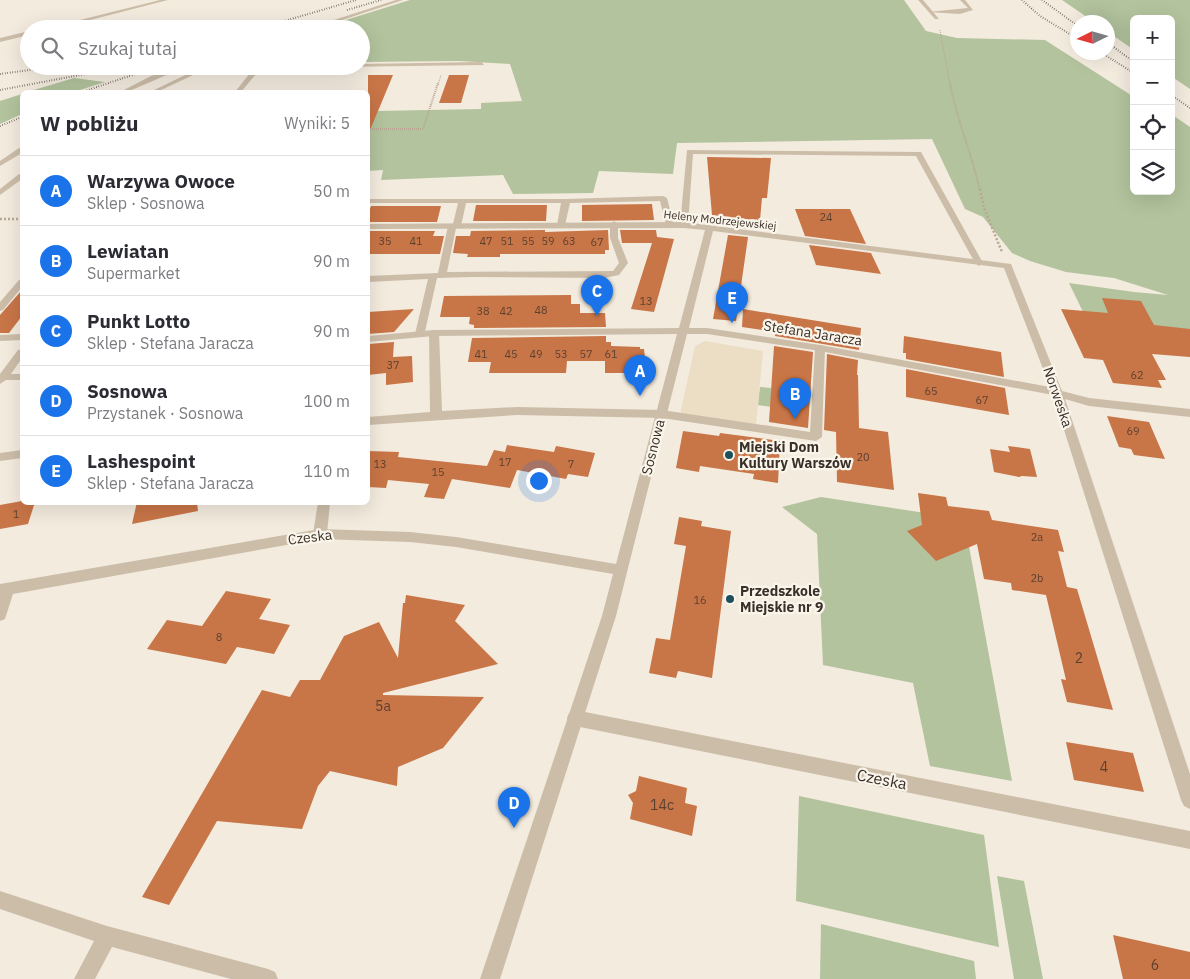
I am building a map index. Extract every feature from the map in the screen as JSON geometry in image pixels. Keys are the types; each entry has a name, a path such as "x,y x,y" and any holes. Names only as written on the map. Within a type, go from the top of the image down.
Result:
{"street":[{"path":"84,20 166,0"},
{"path":"338,20 401,0"},
{"path":"920,0 936,18"},
{"path":"931,12 960,12 971,9 962,0"},
{"path":"0,40 20,35"},
{"path":"370,66 482,64"},
{"path":"127,90 162,75"},
{"path":"157,90 190,75"},
{"path":"240,90 252,75"},
{"path":"0,164 20,151"},
{"path":"684,225 690,152 918,154 979,264"},
{"path":"0,193 20,178"},
{"path":"370,201 566,201 663,198 670,225"},
{"path":"561,225 566,201"},
{"path":"420,334 437,275 462,202"},
{"path":"370,279 437,275 616,273 621,270 624,263 614,238 614,224"},
{"name":"Heleny Modrzejewskiej","path":"370,226 684,225 979,264 1008,266"},
{"name":"Sosnowa","path":"490,979 609,616 710,228"},
{"name":"Norweska","path":"1008,266 1058,394 1190,800"},
{"path":"0,308 20,284"},
{"name":"Stefana Jaracza","path":"370,339 434,333 707,331 820,348 1041,388 1089,402 1190,413"},
{"path":"434,333 436,414"},
{"path":"0,338 20,337"},
{"path":"370,421 436,414 518,411 662,414 816,437 820,348"},
{"path":"1,379 20,355"},
{"path":"1,379 20,377"},
{"path":"0,457 20,454"},
{"path":"320,534 324,505"},
{"name":"Czeska","path":"4,589 320,534 410,537 456,542 621,570"},
{"path":"0,615 4,589"},
{"name":"Czeska","path":"575,718 1190,840"},
{"path":"0,900 107,936 268,979"},
{"path":"84,979 107,936"}],"path":[{"path":"936,18 953,98 972,156 984,208 1008,266"},
{"path":"370,129 423,129 443,65"},
{"path":"0,219 20,218"}],"green space":[{"path":"410,0 904,0 926,31 957,38 1045,40 1070,56 1070,60 1076,60 1130,94 1130,195 1175,195 1175,117 1190,127 1190,339 1085,316 1069,283 1168,295 1114,278 1066,272 1030,261 1012,253 983,217 965,209 932,139 677,143 673,174 599,171 593,193 513,194 503,175 381,180 383,170 370,171 370,121 373,121 378,111 481,109 481,103 522,101 510,64 459,61 370,62 370,20 346,20"},
{"path":"1062,0 1190,0 1190,89 1175,79 1175,15 1130,15 1130,47 1115,37 1115,15 1084,15"},
{"path":"74,78 105,82 80,90 34,90"},
{"path":"20,95 20,115 0,124 0,101"},
{"path":"760,387 771,388 771,407 758,405"},
{"path":"821,497 964,519 1012,781 930,766 913,683 823,665 817,534 782,507"},
{"path":"799,796 984,835 999,947 796,901"},
{"path":"997,876 1024,881 1043,979 1014,979"},
{"path":"821,924 974,961 976,979 820,979"}],"shaded area":[{"path":"705,341 763,351 756,425 680,415 695,346"}],"building":[{"path":"368,75 393,75 370,130 370,90 368,90"},
{"path":"449,75 469,75 461,103 439,103"},
{"path":"707,157 771,158 767,198 762,198 760,220 751,219 750,229 730,226 731,217 712,215"},
{"path":"652,204 654,220 582,221 582,205"},
{"path":"476,205 547,205 546,221 473,221"},
{"path":"371,206 441,206 437,222 370,222"},
{"path":"795,209 850,209 866,244 805,236"},
{"path":"545,230 545,232 608,230 609,250 605,250 605,254 500,254 500,257 467,257 468,254 453,253 456,236 470,236 471,231"},
{"path":"620,230 656,230 657,237 674,239 654,312 631,309 652,243 622,243"},
{"path":"370,231 435,231 433,236 444,236 440,254 370,254"},
{"path":"728,235 748,237 736,321 713,319"},
{"path":"809,245 871,253 881,274 816,265"},
{"path":"20,292 20,319 9,333 0,333 0,315"},
{"path":"571,295 571,304 580,304 580,313 605,313 606,327 474,328 474,325 469,324 470,317 440,317 444,296"},
{"path":"1102,298 1141,301 1154,325 1190,329 1190,357 1152,354 1166,380 1158,380 1162,388 1113,383 1103,360 1084,358 1061,309 1108,313"},
{"path":"414,309 394,332 370,334 370,312"},
{"path":"743,309 861,328 859,350 775,336 775,332 742,327"},
{"path":"606,336 606,342 611,342 611,346 640,347 640,349 644,349 646,367 641,367 641,373 605,373 605,361 567,361 566,373 489,373 491,362 468,362 472,338"},
{"path":"904,336 1001,352 1004,377 906,359 906,353 903,353"},
{"path":"394,342 393,357 412,356 413,382 386,385 386,373 370,375 370,344"},
{"path":"774,346 813,352 808,428 769,422"},
{"path":"827,354 858,360 859,428 888,432 894,490 837,482 836,432 824,430"},
{"path":"906,369 1005,388 1009,415 906,397"},
{"path":"1107,416 1149,422 1165,459 1134,455 1131,449 1119,447"},
{"name":"Miejski Dom Kultury Warszów","path":"683,431 719,436 720,433 780,441 778,483 753,479 754,474 700,466 699,472 676,468"},
{"path":"507,445 554,452 556,446 595,453 588,477 568,474 566,479 517,470 510,488 452,479 444,499 424,497 429,484 388,480 386,488 370,487 370,451 399,452 398,457 487,466 494,450 505,452"},
{"path":"1008,446 1030,449 1037,477 1019,477 994,472 990,449 1010,452"},
{"path":"918,493 946,497 948,506 989,511 992,520 1058,530 1064,552 1058,551 1067,587 1077,589 1113,710 1067,702 1061,679 1066,680 1046,595 1012,590 1011,583 984,579 977,544 936,561 907,531 922,525"},
{"path":"20,501 20,505 34,505 28,524 0,529 0,505"},
{"path":"136,505 197,505 198,511 132,524"},
{"path":"679,517 702,521 701,526 731,531 712,678 678,671 676,678 649,673 656,638 670,640 686,546 674,544"},
{"path":"226,591 271,599 259,619 290,625 274,654 237,647 226,664 147,649 167,620 202,626"},
{"path":"406,595 465,605 455,621 498,664 383,693 383,695 484,697 443,748 398,767 397,786 330,771 318,786 302,829 217,821 169,905 142,897 262,690 290,697 300,680 320,680 344,636 379,622 398,658 403,603 405,603"},
{"path":"1066,742 1133,753 1144,792 1074,780"},
{"path":"639,776 687,788 685,803 697,806 692,836 630,819 633,803 628,795 636,791"},
{"path":"1113,935 1190,952 1190,979 1123,979"}],"railway":[{"path":"288,20 356,0"},
{"path":"347,10 381,0"},
{"path":"1022,0 1040,16 1070,34"},
{"path":"1042,0 1070,20"},
{"path":"1115,48 1131,60"},
{"path":"1113,60 1130,71"},
{"path":"0,74 20,71"},
{"path":"0,90 80,75"},
{"path":"88,90 132,75"},
{"path":"1175,98 1190,108"},
{"path":"0,126 20,118"}],"place":[{"name":"Punkt Lotto","path":"597,316"},
{"name":"Lashespoint","path":"732,323"},
{"name":"Warzywa Owoce","path":"640,396"},
{"name":"Lewiatan","path":"795,419"},
{"name":"Miejski Dom Kultury Warszów","path":"729,455"},
{"name":"Przedszkole Miejskie nr 9","path":"730,599"},
{"name":"Sosnowa","path":"514,828"}]}
